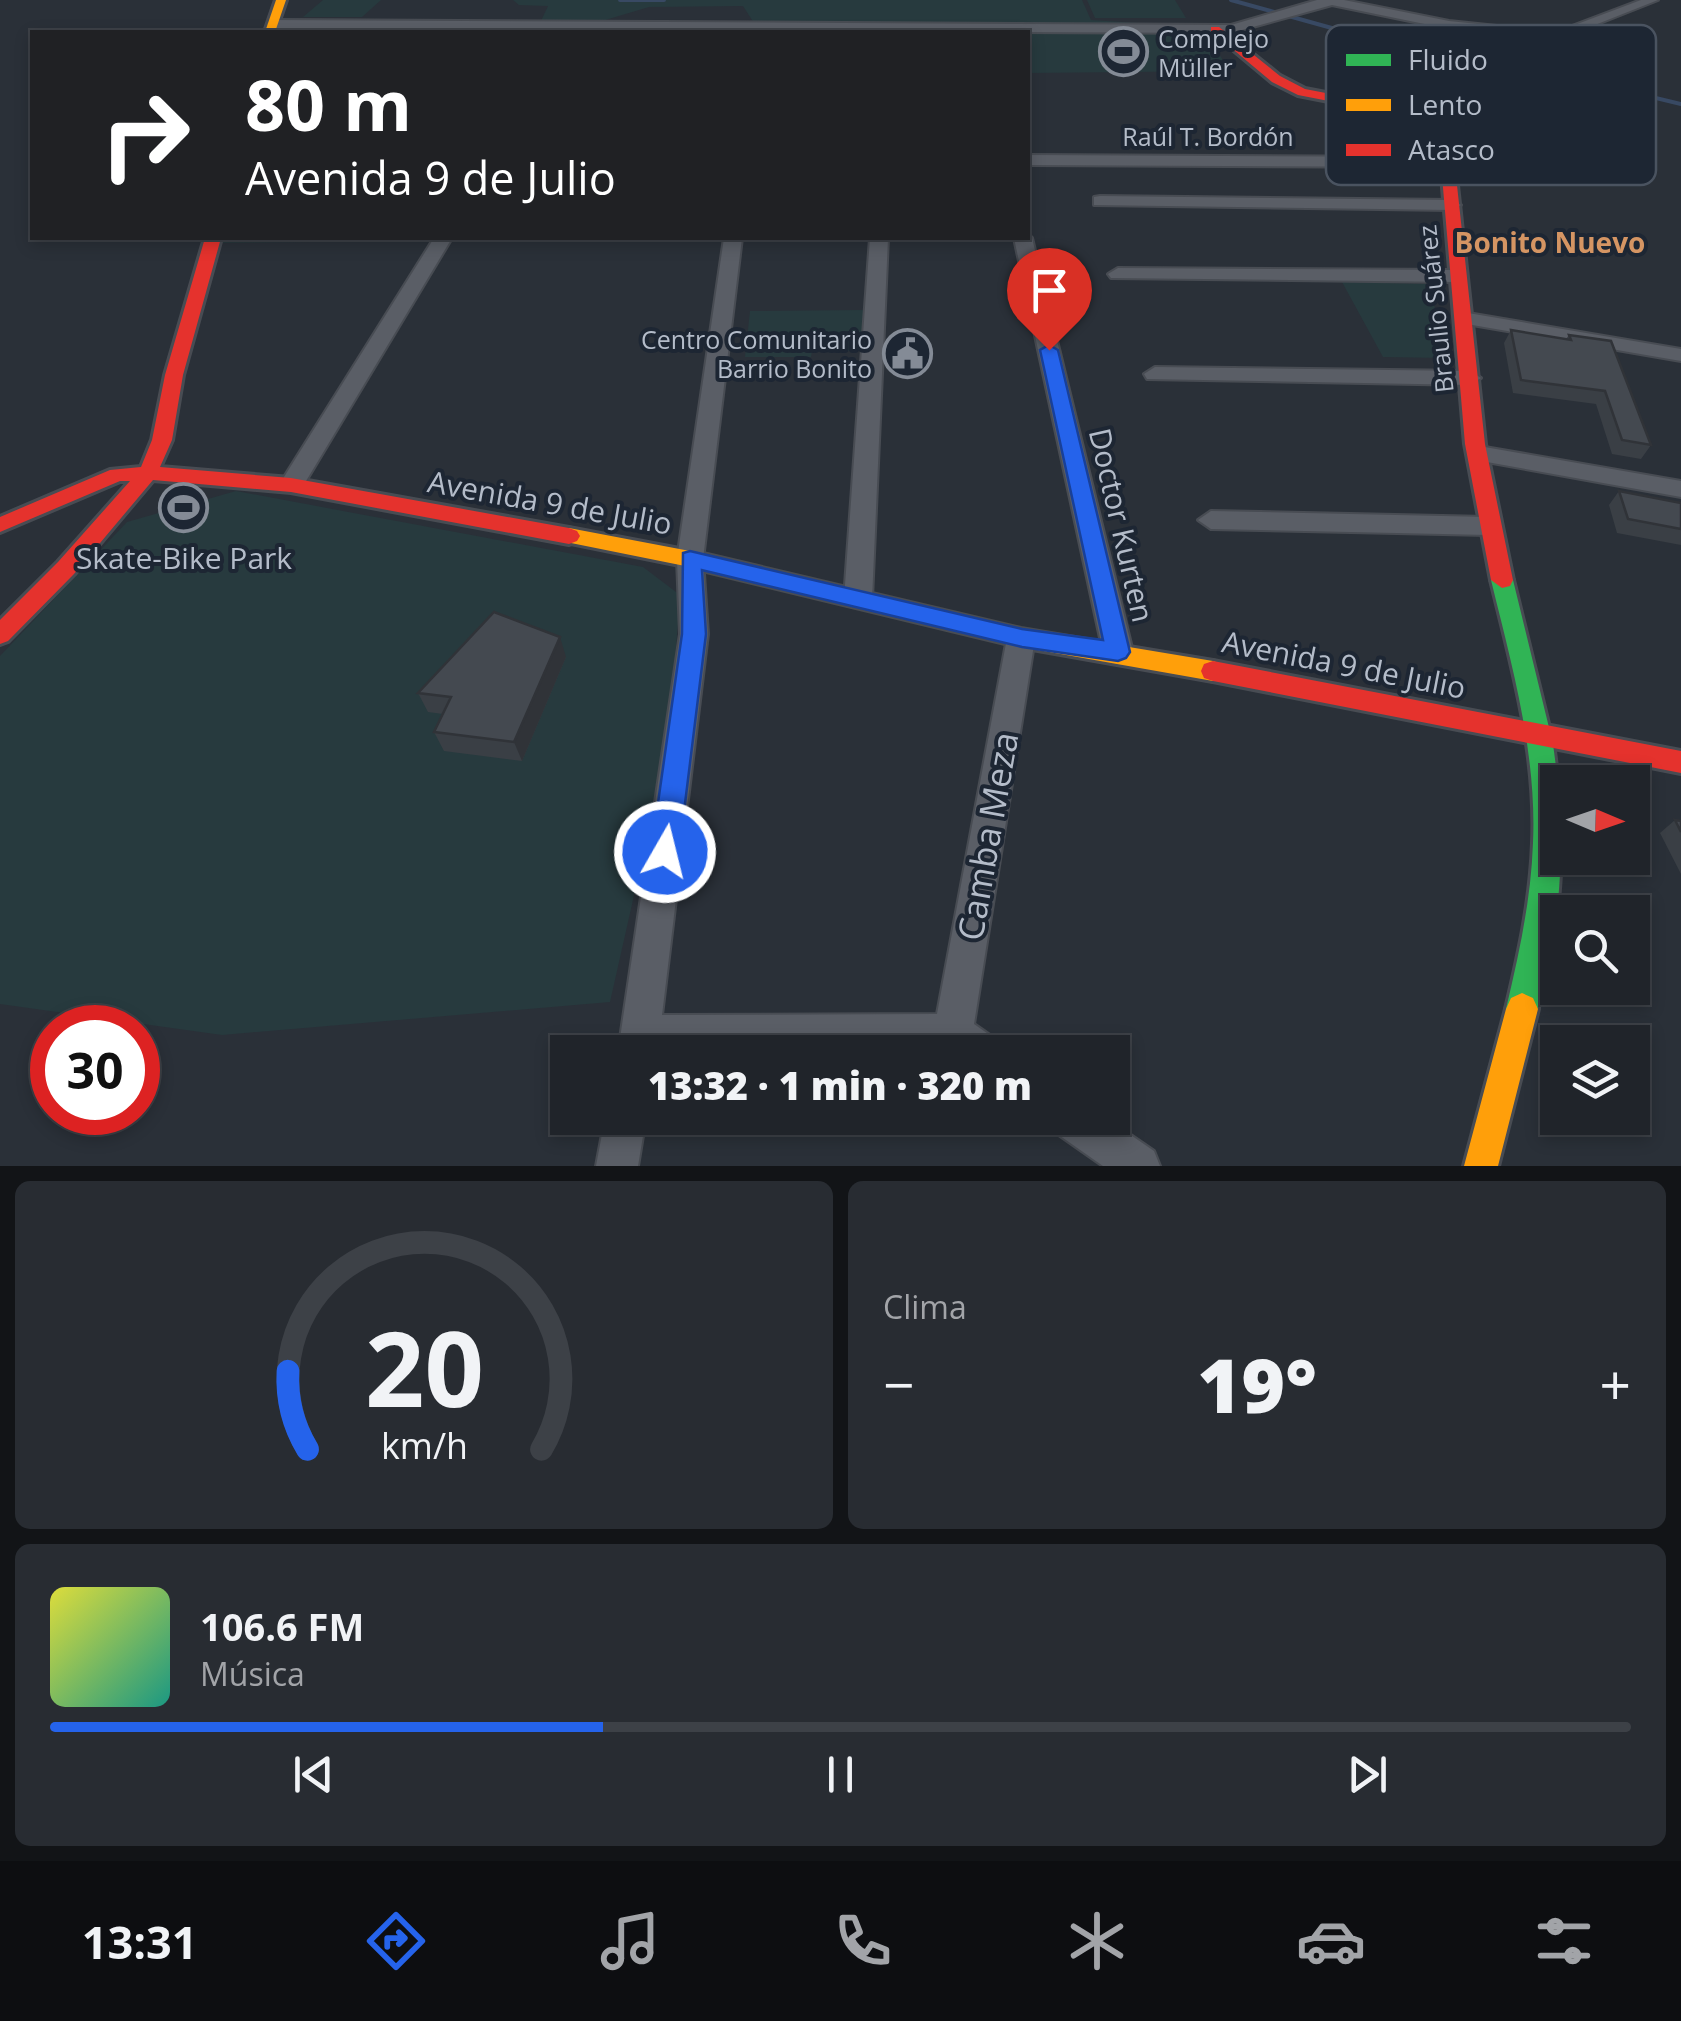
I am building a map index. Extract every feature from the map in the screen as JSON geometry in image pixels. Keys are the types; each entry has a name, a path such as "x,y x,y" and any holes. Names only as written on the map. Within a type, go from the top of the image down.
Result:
{"main road":[{"path":"272,28 282,0"},
{"name":"Braulio Suárez","path":"1215,29 1276,79 1302,92 1326,97"},
{"name":"Braulio Suárez","path":"1450,185 1456,276 1488,526 1541,732 1551,816 1548,897 1481,1166"},
{"path":"0,634 66,568 148,472 162,440 174,375 212,240"},
{"name":"Avenida 9 de Julio","path":"0,525 116,475 148,472 291,485 690,559 1022,638 1118,652 1681,762"}],"street":[{"path":"1586,25 1652,0"},
{"path":"272,28 670,29 782,24 964,30 1215,29 1269,21 1330,1 1449,25"},
{"name":"Raúl T. Bordón","path":"1030,160 1326,161"},
{"path":"1100,202 1452,205"},
{"path":"291,485 442,240"},
{"path":"640,1035 694,634 690,559 733,240"},
{"path":"858,598 879,240"},
{"name":"Doctor Kurten","path":"1023,240 1118,652"},
{"path":"1118,274 1456,276"},
{"path":"1462,318 1681,355"},
{"path":"1155,374 1470,378"},
{"path":"1479,454 1681,489"},
{"path":"1210,520 1488,526"},
{"name":"Camba Meza","path":"968,1035 1022,638"},
{"path":"617,1166 623,1135"},
{"path":"1096,1135 1140,1166"}],"green space":[{"path":"323,0 381,0 362,17 303,17"},
{"path":"513,0 1082,0 1091,20 1203,27 754,23 743,6 649,7 602,21 541,21 548,6 519,5"},
{"path":"1087,0 1175,0 1186,18 1095,18"},
{"path":"562,27 560,30 268,28"},
{"name":"Complejo Müller","path":"1030,32 1206,34 1230,71 1030,73"},
{"path":"203,240 432,240 431,241 202,243"},
{"path":"1342,282 1430,284 1445,358 1383,357"},
{"path":"863,310 864,351 812,351 811,357 745,357 750,311"},
{"path":"236,491 643,567 680,595 669,740 610,1002 222,1035 160,1026 160,1005 30,1005 30,1008 0,1004 0,656 127,522"}],"building":[{"path":"1511,330 1571,340 1569,335 1611,341 1651,445 1622,440 1605,391 1521,380"},
{"path":"1619,491 1681,503 1681,529 1628,519"},
{"path":"494,612 560,637 514,742 434,732 451,697 418,693"}],"waterway":[{"path":"620,0 664,0"},
{"path":"1231,0 1326,26"},
{"path":"1656,98 1681,104"}],"traffic: fast":[{"path":"1502,580 1530,694 1546,793 1544,892 1522,1009"}],"traffic: slow":[{"path":"271,30 281,0"},
{"path":"569,536 690,559 1021,638 1213,671"},
{"path":"1481,1166 1522,1009"}],"traffic: jam":[{"path":"1215,29 1276,79 1302,92 1326,97"},
{"path":"1450,185 1475,444 1502,580"},
{"path":"0,635 66,568 148,473 162,440 174,375 212,240"},
{"path":"0,525 117,475 148,473 291,485 569,536"},
{"path":"1213,671 1681,762"}],"place":[{"name":"Complejo Müller","path":"1123,52"},
{"name":"Centro Comunitario Barrio Bonito","path":"907,353"},
{"name":"Skate-Bike Park","path":"184,508"}],"district":[{"name":"Bonito Nuevo","path":"1550,242"}],"route":[{"path":"665,852 694,634 690,559 1022,638 1118,652 1049,350"}]}
